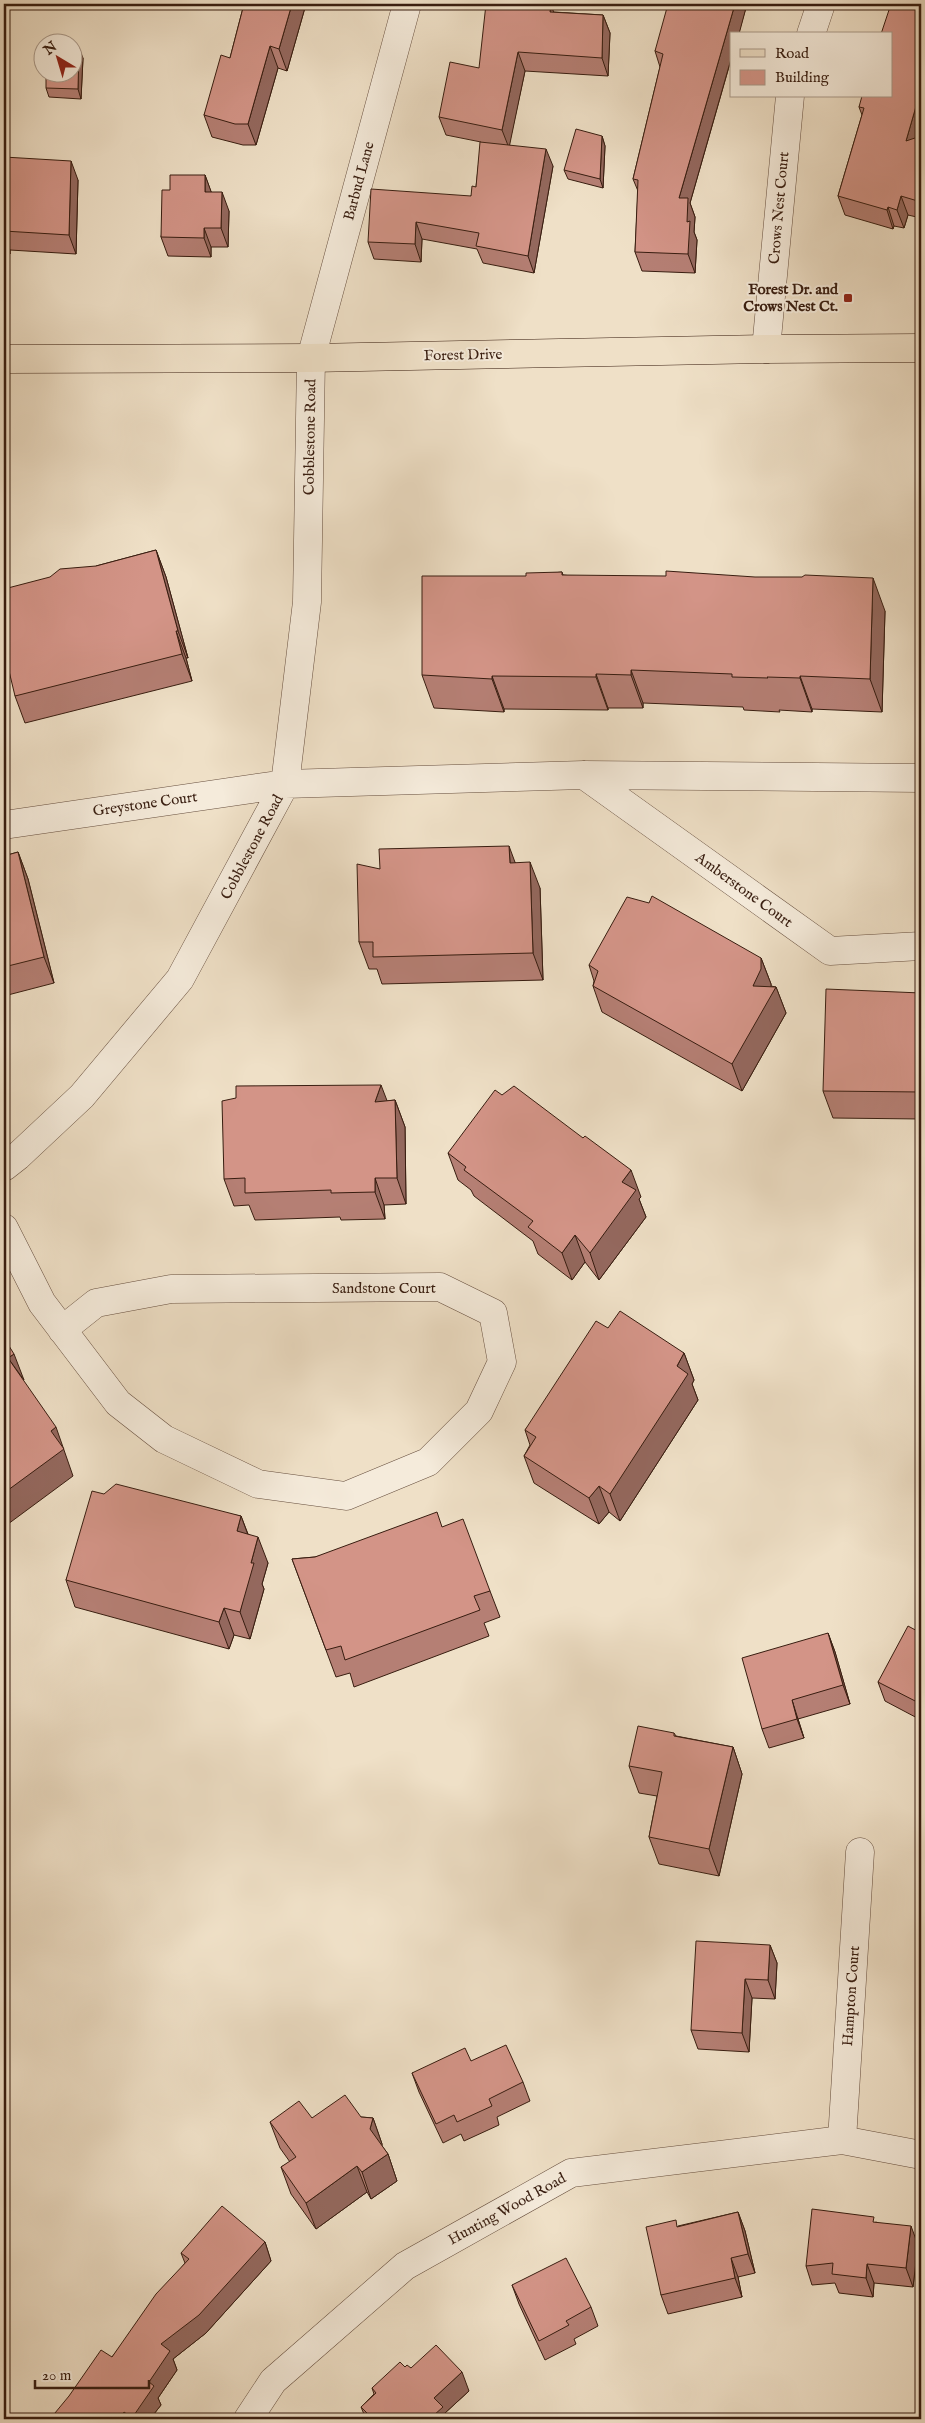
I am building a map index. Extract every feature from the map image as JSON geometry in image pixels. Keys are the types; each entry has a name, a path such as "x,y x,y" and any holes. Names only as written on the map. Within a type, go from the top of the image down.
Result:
{"main road":[{"name":"Forest Drive","path":"4,359 311,358 766,349 921,348"}],"street":[{"name":"Barbud Lane","path":"311,358 408,4"},
{"path":"812,32 821,4"},
{"name":"Crows Nest Court","path":"766,349 790,98"},
{"name":"Cobblestone Road","path":"4,1167 82,1096 180,980 285,784 307,602 311,358"},
{"path":"285,784 584,775 921,778"},
{"name":"Amberstone Court","path":"584,775 830,951 921,946"},
{"name":"Greystone Court","path":"4,825 285,784"},
{"name":"Sandstone Court","path":"4,1228 42,1303 62,1330 118,1403 164,1439 258,1484 346,1496 428,1462 479,1411 502,1362 493,1313 440,1287 171,1289 96,1303 62,1330"},
{"name":"Hampton Court","path":"842,2140 860,1852"},
{"name":"Hunting Wood Road","path":"248,2419 273,2380 405,2266 571,2173 842,2140 921,2155"}],"building":[{"path":"244,4 292,4 279,49 270,46 248,124 235,124 204,115 221,55 230,58"},
{"path":"486,4 551,5 550,12 603,15 602,58 518,52 502,130 439,117 450,62 479,68"},
{"path":"668,4 680,7 681,4 735,4 679,198 688,198 687,222 690,221 688,254 635,252 638,180 633,179 663,54 655,51"},
{"path":"891,4 921,4 921,89 906,141 921,136 921,202 901,196 897,210 888,207 887,210 838,196 864,108 859,107 861,98 892,98 892,32 882,32"},
{"path":"46,82 78,82 78,89 46,88"},
{"path":"576,129 602,136 600,179 564,170"},
{"path":"480,142 546,149 528,256 476,246 479,233 416,222 415,244 368,242 371,189 471,196 472,186 476,187"},
{"path":"4,157 71,161 69,235 4,231"},
{"path":"170,175 205,175 205,192 222,192 221,228 204,228 204,238 161,237 162,190 170,190"},
{"path":"156,550 178,631 176,631 182,654 15,696 4,650 4,589 50,577 60,569 96,566"},
{"path":"666,571 755,577 802,577 805,575 873,578 870,679 800,676 800,678 732,677 732,674 631,670 631,675 596,674 596,677 492,676 492,679 422,675 422,576 526,576 526,573 562,572 562,575 666,576"},
{"path":"509,846 510,863 530,862 533,953 373,957 373,942 359,942 357,864 380,869 379,849"},
{"path":"18,852 44,957 4,967 4,856"},
{"path":"652,896 761,958 761,969 753,986 776,987 732,1064 593,986 598,971 589,965 627,897 649,903"},
{"path":"826,989 921,993 921,1092 823,1091"},
{"path":"381,1085 375,1102 395,1100 397,1178 375,1178 375,1192 331,1193 331,1190 245,1193 245,1178 224,1179 222,1101 236,1098 236,1086"},
{"path":"514,1086 583,1138 585,1136 631,1170 622,1182 636,1190 590,1253 575,1235 562,1253 528,1227 533,1221 464,1170 466,1167 448,1153 495,1090 502,1095"},
{"path":"620,1311 684,1353 677,1366 688,1374 610,1494 599,1486 589,1498 524,1456 536,1437 525,1430 596,1321 608,1328"},
{"path":"4,1338 14,1354 8,1358 56,1427 51,1431 64,1449 4,1493"},
{"path":"116,1484 241,1516 237,1531 258,1537 251,1563 254,1563 240,1612 224,1608 219,1622 66,1580 92,1491 104,1494"},
{"path":"437,1512 442,1527 463,1519 490,1591 474,1596 480,1610 345,1660 341,1646 326,1650 292,1559 315,1557"},
{"path":"908,1626 921,1633 921,1704 878,1682"},
{"path":"828,1633 843,1685 792,1700 797,1719 762,1729 742,1658"},
{"path":"638,1726 674,1733 674,1736 733,1747 709,1849 649,1837 662,1772 629,1766"},
{"path":"696,1941 770,1945 768,1980 745,1979 742,2033 691,2030"},
{"path":"506,2045 523,2082 489,2099 492,2106 457,2122 454,2115 436,2124 412,2073 465,2048 471,2061"},
{"path":"345,2095 361,2117 373,2118 370,2129 388,2154 362,2172 357,2166 306,2203 281,2167 296,2157 270,2122 299,2101 312,2118"},
{"path":"222,2206 265,2242 199,2315 161,2344 170,2351 149,2382 154,2386 132,2418 124,2412 120,2419 50,2419 69,2396 101,2350 112,2357 156,2294 189,2259 181,2253"},
{"path":"812,2209 874,2217 873,2222 911,2226 906,2268 867,2264 866,2278 832,2274 833,2263 806,2266"},
{"path":"738,2212 748,2254 731,2258 735,2278 661,2295 646,2227 676,2220 677,2227"},
{"path":"566,2258 591,2307 566,2321 569,2325 539,2341 512,2285"},
{"path":"436,2345 462,2372 434,2398 443,2407 434,2415 438,2419 373,2419 361,2407 376,2393 372,2388 400,2362 405,2367 407,2365 411,2368"}],"place":[{"name":"Forest Dr. and Crows Nest Ct.","path":"848,298"}]}
